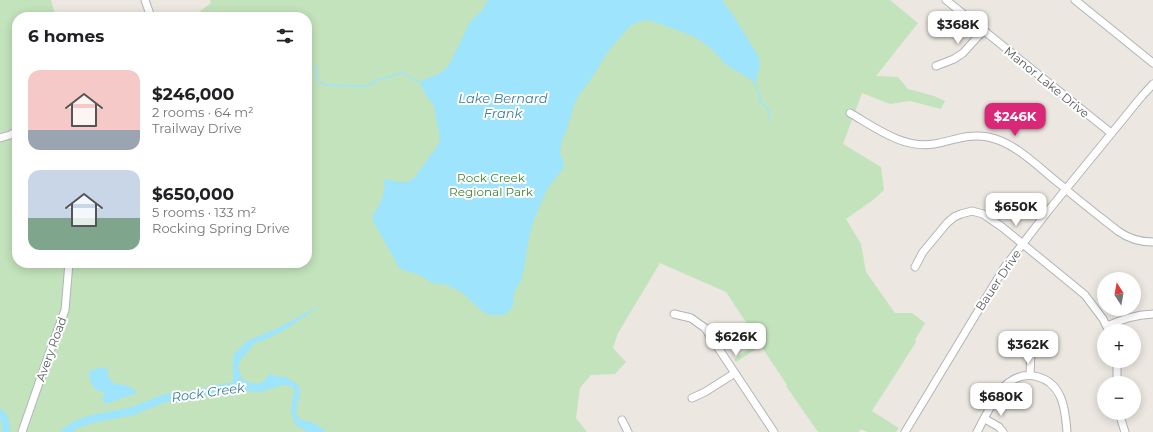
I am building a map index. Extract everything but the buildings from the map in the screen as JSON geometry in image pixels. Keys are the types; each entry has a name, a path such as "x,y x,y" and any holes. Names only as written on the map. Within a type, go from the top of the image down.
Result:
{"street":[{"path":"145,0 149,12"},
{"name":"Manor Lake Drive","path":"946,0 1111,133"},
{"path":"1075,0 1153,63"},
{"path":"936,66 954,59 963,53 983,31"},
{"name":"Bauer Drive","path":"905,432 1004,268 1111,133 1153,84"},
{"path":"850,113 897,140 917,145 934,144 964,136 986,136 1007,143 1126,236 1136,240 1153,242"},
{"path":"0,138 12,134"},
{"path":"915,267 923,252 947,223 962,214 972,211 983,214 1023,244 1085,295 1097,309 1106,324"},
{"name":"Avery Road","path":"22,432 65,310 69,268"},
{"path":"674,314 691,318 705,328 774,432"},
{"path":"1116,324 1125,318 1153,314"},
{"path":"1030,374 1031,353 1037,340"},
{"path":"692,398 705,392 735,373"},
{"path":"976,432 1007,383 1030,374 1038,376 1057,390 1063,403 1067,432"},
{"path":"984,419 1000,427 1003,432"},
{"path":"622,420 628,432"},
{"path":"1121,420 1125,432"}],"green space":[{"path":"0,0 51,0 55,12 12,12 12,129 0,133"},
{"name":"Rock Creek Regional Park","path":"210,0 890,0 918,23 876,76 898,77 908,89 934,96 945,101 941,109 910,101 890,104 862,93 843,144 881,167 884,190 873,200 846,219 861,244 866,272 895,313 912,313 925,323 915,340 916,342 872,411 899,428 896,432 867,432 861,429 859,432 818,432 786,386 787,385 761,346 736,362 734,359 759,342 726,292 660,263 618,333 613,348 626,362 615,374 591,375 580,388 576,418 587,432 23,432 66,312 70,268 312,268 312,12 199,12 211,3"},
{"path":"12,135 12,268 66,268 62,309 19,432 0,432 0,140"}],"water":[{"name":"Lake Bernard Frank","path":"488,0 722,0 759,57 760,65 756,82 754,82 725,64 713,50 700,40 690,35 646,20 630,26 609,50 575,102 562,140 560,152 564,164 562,170 547,189 535,217 530,233 521,281 516,289 513,299 514,303 507,313 501,315 489,315 482,311 461,292 444,284 432,283 420,275 400,269 373,221 374,213 383,194 384,181 387,179 398,182 408,182 414,178 438,145 440,139 434,106 421,86 421,82 447,68 470,22 483,9"},
{"path":"325,303 284,330 263,341 256,342 241,359 238,367 242,379 250,383 258,384 270,373 278,377 287,377 299,386 300,393 296,412 299,419 314,423 327,432 307,432 295,424 291,412 295,392 290,386 284,385 262,392 236,390 233,383 233,355 247,341 276,329"},
{"path":"102,367 107,369 108,375 112,382 131,387 137,393 106,404 101,399 105,392 97,390 92,385 89,375 89,371"}],"waterway":[{"path":"312,66 317,68 317,79 325,85 366,86 378,80 404,73 422,83"},
{"path":"755,82 761,102 770,113 769,119"},
{"name":"Rock Creek","path":"65,432 77,424 92,419 133,411 169,397 184,397 221,388 244,386"},
{"name":"Rock Creek","path":"0,413 5,419 6,432"}]}
